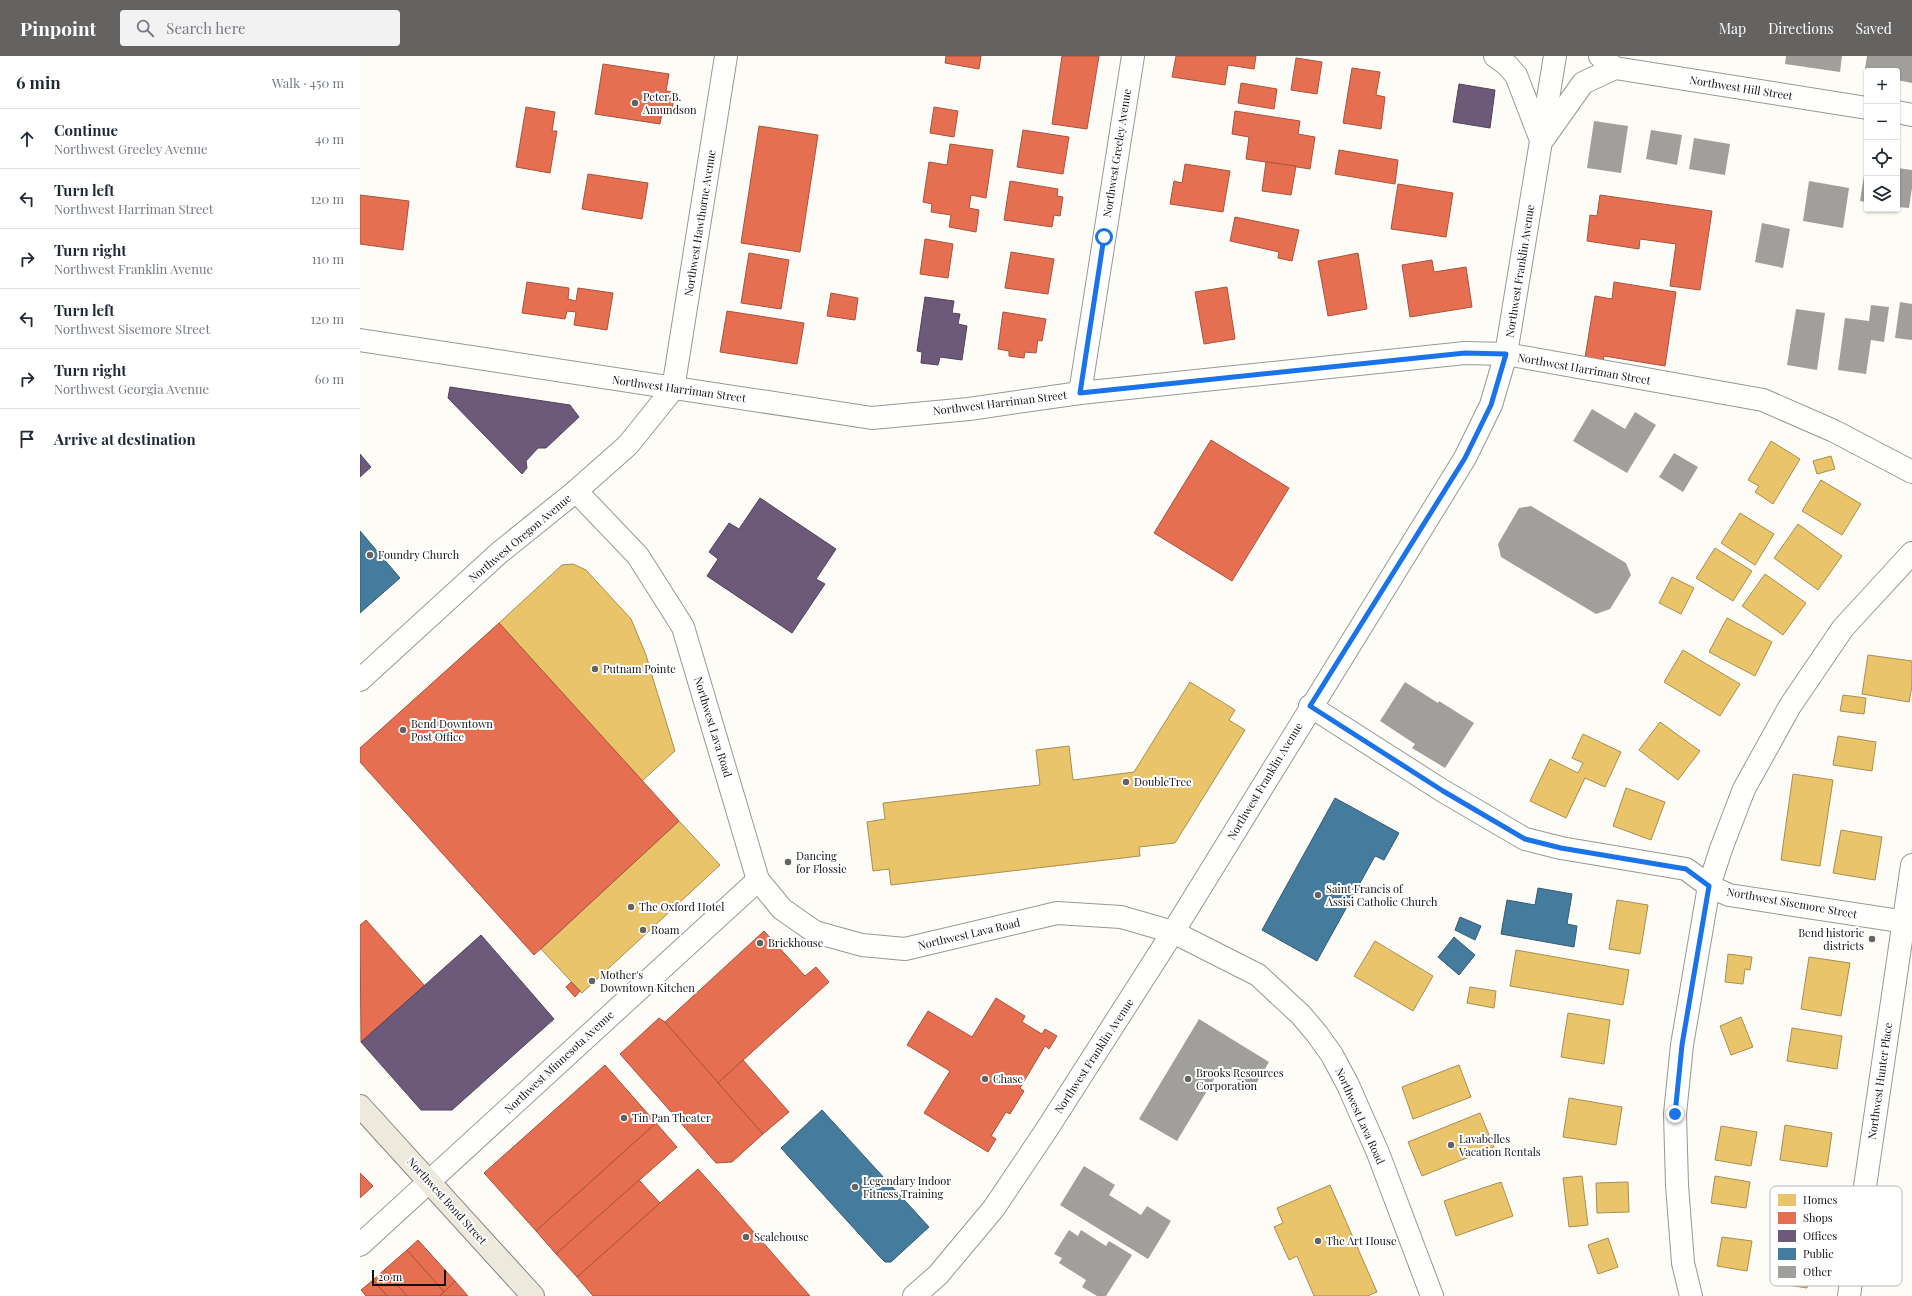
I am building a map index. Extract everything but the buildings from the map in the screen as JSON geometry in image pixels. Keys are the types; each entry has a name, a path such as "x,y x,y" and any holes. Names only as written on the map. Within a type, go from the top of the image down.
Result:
{"main road":[{"name":"Northwest Bond Street","path":"360,1106 533,1296"}],"street":[{"name":"Northwest Hawthorne Avenue","path":"673,389 726,56"},
{"name":"Northwest Greeley Avenue","path":"1080,393 1133,56"},
{"path":"1495,56 1506,64 1516,75 1542,140"},
{"name":"Northwest Franklin Avenue","path":"914,1296 938,1275 994,1208 1049,1126 1173,932 1310,706 1465,458 1491,405 1506,354 1555,56"},
{"name":"Northwest Hill Street","path":"1542,140 1583,83 1607,62 1864,107"},
{"path":"1900,113 1912,115"},
{"name":"Northwest Harriman Street","path":"360,340 673,389 872,418 969,409 1080,393 1465,353 1506,354 1763,400 1834,431 1912,472"},
{"name":"Northwest Oregon Avenue","path":"360,680 499,553 576,491 628,445 673,389"},
{"name":"Northwest Lava Road","path":"576,491 638,556 683,627 758,880 782,909 815,932 862,945 905,949 1057,914 1121,917 1173,932 1258,975 1300,1015 1321,1039 1348,1085 1362,1115 1432,1296"},
{"path":"1691,1296 1682,1255 1676,1185 1675,1114 1682,1045 1709,886 1720,849 1744,789 1790,706 1843,628 1912,553"},
{"name":"Northwest Sisemore Street","path":"1310,706 1443,791 1525,839 1561,848 1686,869 1709,886 1730,895 1908,922"},
{"name":"Northwest Hunter Place","path":"1866,1186 1908,922 1912,865"},
{"name":"Northwest Minnesota Avenue","path":"360,1245 758,880"},
{"name":"Northwest Hunter Place","path":"1849,1296 1851,1286"}],"place":[{"name":"Peter B. Amundson","path":"635,103"},
{"name":"Foundry Church","path":"370,555"},
{"name":"Putnam Pointe","path":"595,669"},
{"name":"Bend Downtown Post Office","path":"403,730"},
{"name":"DoubleTree","path":"1126,782"},
{"name":"Dancing for Flossie","path":"788,862"},
{"name":"Saint Francis of Assisi Catholic Church","path":"1318,895"},
{"name":"The Oxford Hotel","path":"631,907"},
{"name":"Roam","path":"643,930"},
{"name":"Bend historic districts","path":"1872,939"},
{"name":"Brickhouse","path":"760,943"},
{"name":"Mother's Downtown Kitchen","path":"592,981"},
{"name":"Chase","path":"985,1079"},
{"name":"Brooks Resources Corporation","path":"1188,1079"},
{"name":"Tin Pan Theater","path":"624,1118"},
{"name":"Lavabelles Vacation Rentals","path":"1451,1145"},
{"name":"Legendary Indoor Fitness Training","path":"855,1187"},
{"name":"Scalehouse","path":"746,1237"},
{"name":"The Art House","path":"1318,1241"}],"route":[{"path":"1104,237 1080,393 1465,353 1506,354 1491,405 1465,458 1310,706 1443,791 1525,839 1561,848 1686,869 1709,886 1693,971 1682,1045 1675,1114"}]}
